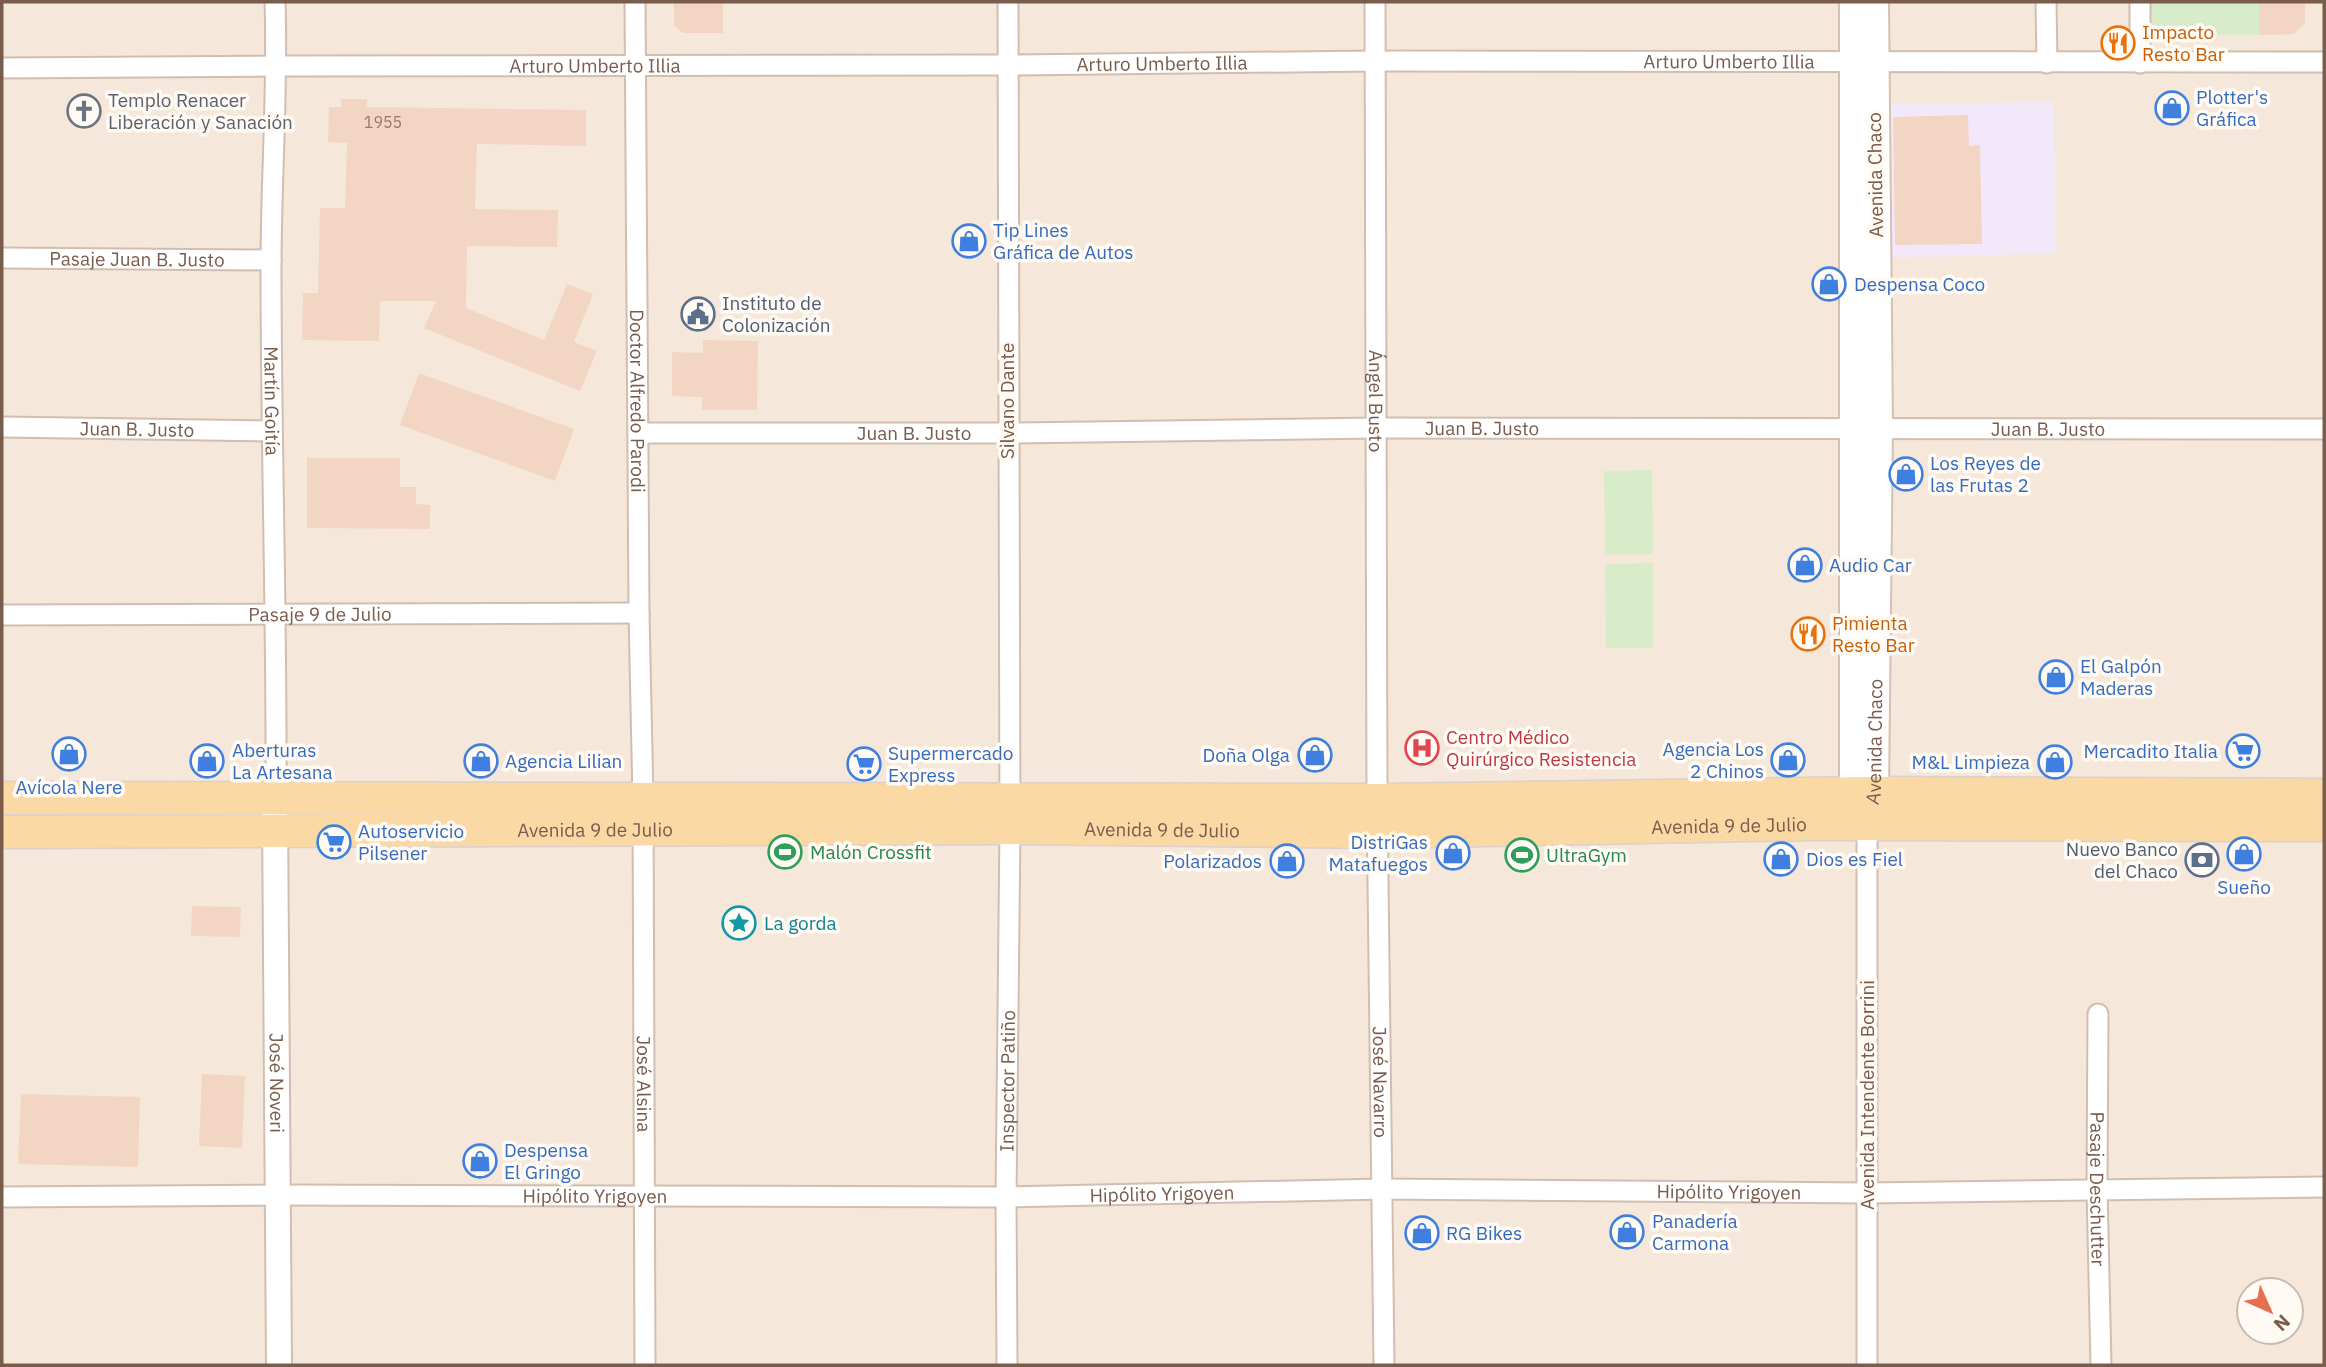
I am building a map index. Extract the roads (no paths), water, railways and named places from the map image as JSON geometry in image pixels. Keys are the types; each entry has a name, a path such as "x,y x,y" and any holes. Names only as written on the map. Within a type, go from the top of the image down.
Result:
{"main road":[{"name":"Avenida Chaco","path":"1854,2 1865,63"},
{"name":"Avenida Chaco","path":"1867,825 1864,793 1867,428 1865,63 1874,2"},
{"name":"Avenida 9 de Julio","path":"2,832 643,831 1377,800 1864,793 2324,795"},
{"name":"Avenida 9 de Julio","path":"2,798 643,800 1379,832 1867,825 2324,825"}],"street":[{"name":"Martín Goitía","path":"275,2 277,65 271,260 271,432 277,616 276,799"},
{"name":"Doctor Alfredo Parodi","path":"635,2 639,613 643,800"},
{"name":"Silvano Dante","path":"1008,2 1009,814"},
{"name":"Ángel Busto","path":"1375,2 1377,800"},
{"path":"2046,2 2047,63"},
{"path":"2140,2 2140,63"},
{"name":"Arturo Umberto Illia","path":"2,68 277,65 1008,65 1375,61 2324,62"},
{"name":"Pasaje Juan B. Justo","path":"2,258 271,260"},
{"name":"Juan B. Justo","path":"2,427 271,432"},
{"name":"Juan B. Justo","path":"638,433 1007,433 1376,428 2324,429"},
{"name":"Pasaje 9 de Julio","path":"2,615 639,613"},
{"name":"José Noveri","path":"276,799 279,1365"},
{"name":"José Alsina","path":"643,800 645,1365"},
{"name":"José Navarro","path":"1377,800 1384,1365"},
{"name":"Inspector Patiño","path":"1007,1365 1009,814"},
{"name":"Avenida Intendente Borrini","path":"1867,825 1867,1365"},
{"name":"Pasaje Deschutter","path":"2098,1014 2097,1189 2101,1365"},
{"name":"Hipólito Yrigoyen","path":"2,1198 279,1195 1006,1197 1383,1189 1867,1193 2324,1187"}],"place":[{"name":"Impacto Resto Bar","path":"2118,43"},
{"name":"Plotter's Gráfica","path":"2172,108"},
{"name":"Templo Renacer Liberación y Sanación","path":"84,111"},
{"name":"Tip Lines Gráfica de Autos","path":"969,241"},
{"name":"Despensa Coco","path":"1829,284"},
{"name":"Instituto de Colonización","path":"698,314"},
{"name":"Los Reyes de las Frutas 2","path":"1906,474"},
{"name":"Audio Car","path":"1805,565"},
{"name":"Pimienta Resto Bar","path":"1808,634"},
{"name":"El Galpón Maderas","path":"2056,677"},
{"name":"Centro Médico Quirúrgico Resistencia","path":"1422,748"},
{"name":"Mercadito Italia","path":"2243,751"},
{"name":"Avícola Nere","path":"69,754"},
{"name":"Doña Olga","path":"1315,755"},
{"name":"Agencia Los 2 Chinos","path":"1788,760"},
{"name":"Aberturas La Artesana","path":"207,761"},
{"name":"Agencia Lilian","path":"481,761"},
{"name":"M&L Limpieza","path":"2055,762"},
{"name":"Supermercado Express","path":"864,764"},
{"name":"Autoservicio Pilsener","path":"334,842"},
{"name":"Malón Crossfit","path":"785,852"},
{"name":"DistriGas Matafuegos","path":"1453,853"},
{"name":"Sueño","path":"2244,854"},
{"name":"UltraGym","path":"1522,855"},
{"name":"Dios es Fiel","path":"1781,859"},
{"name":"Nuevo Banco del Chaco","path":"2202,860"},
{"name":"Polarizados","path":"1287,861"},
{"name":"La gorda","path":"739,923"},
{"name":"Despensa El Gringo","path":"480,1161"},
{"name":"Panadería Carmona","path":"1627,1232"},
{"name":"RG Bikes","path":"1422,1233"}]}
